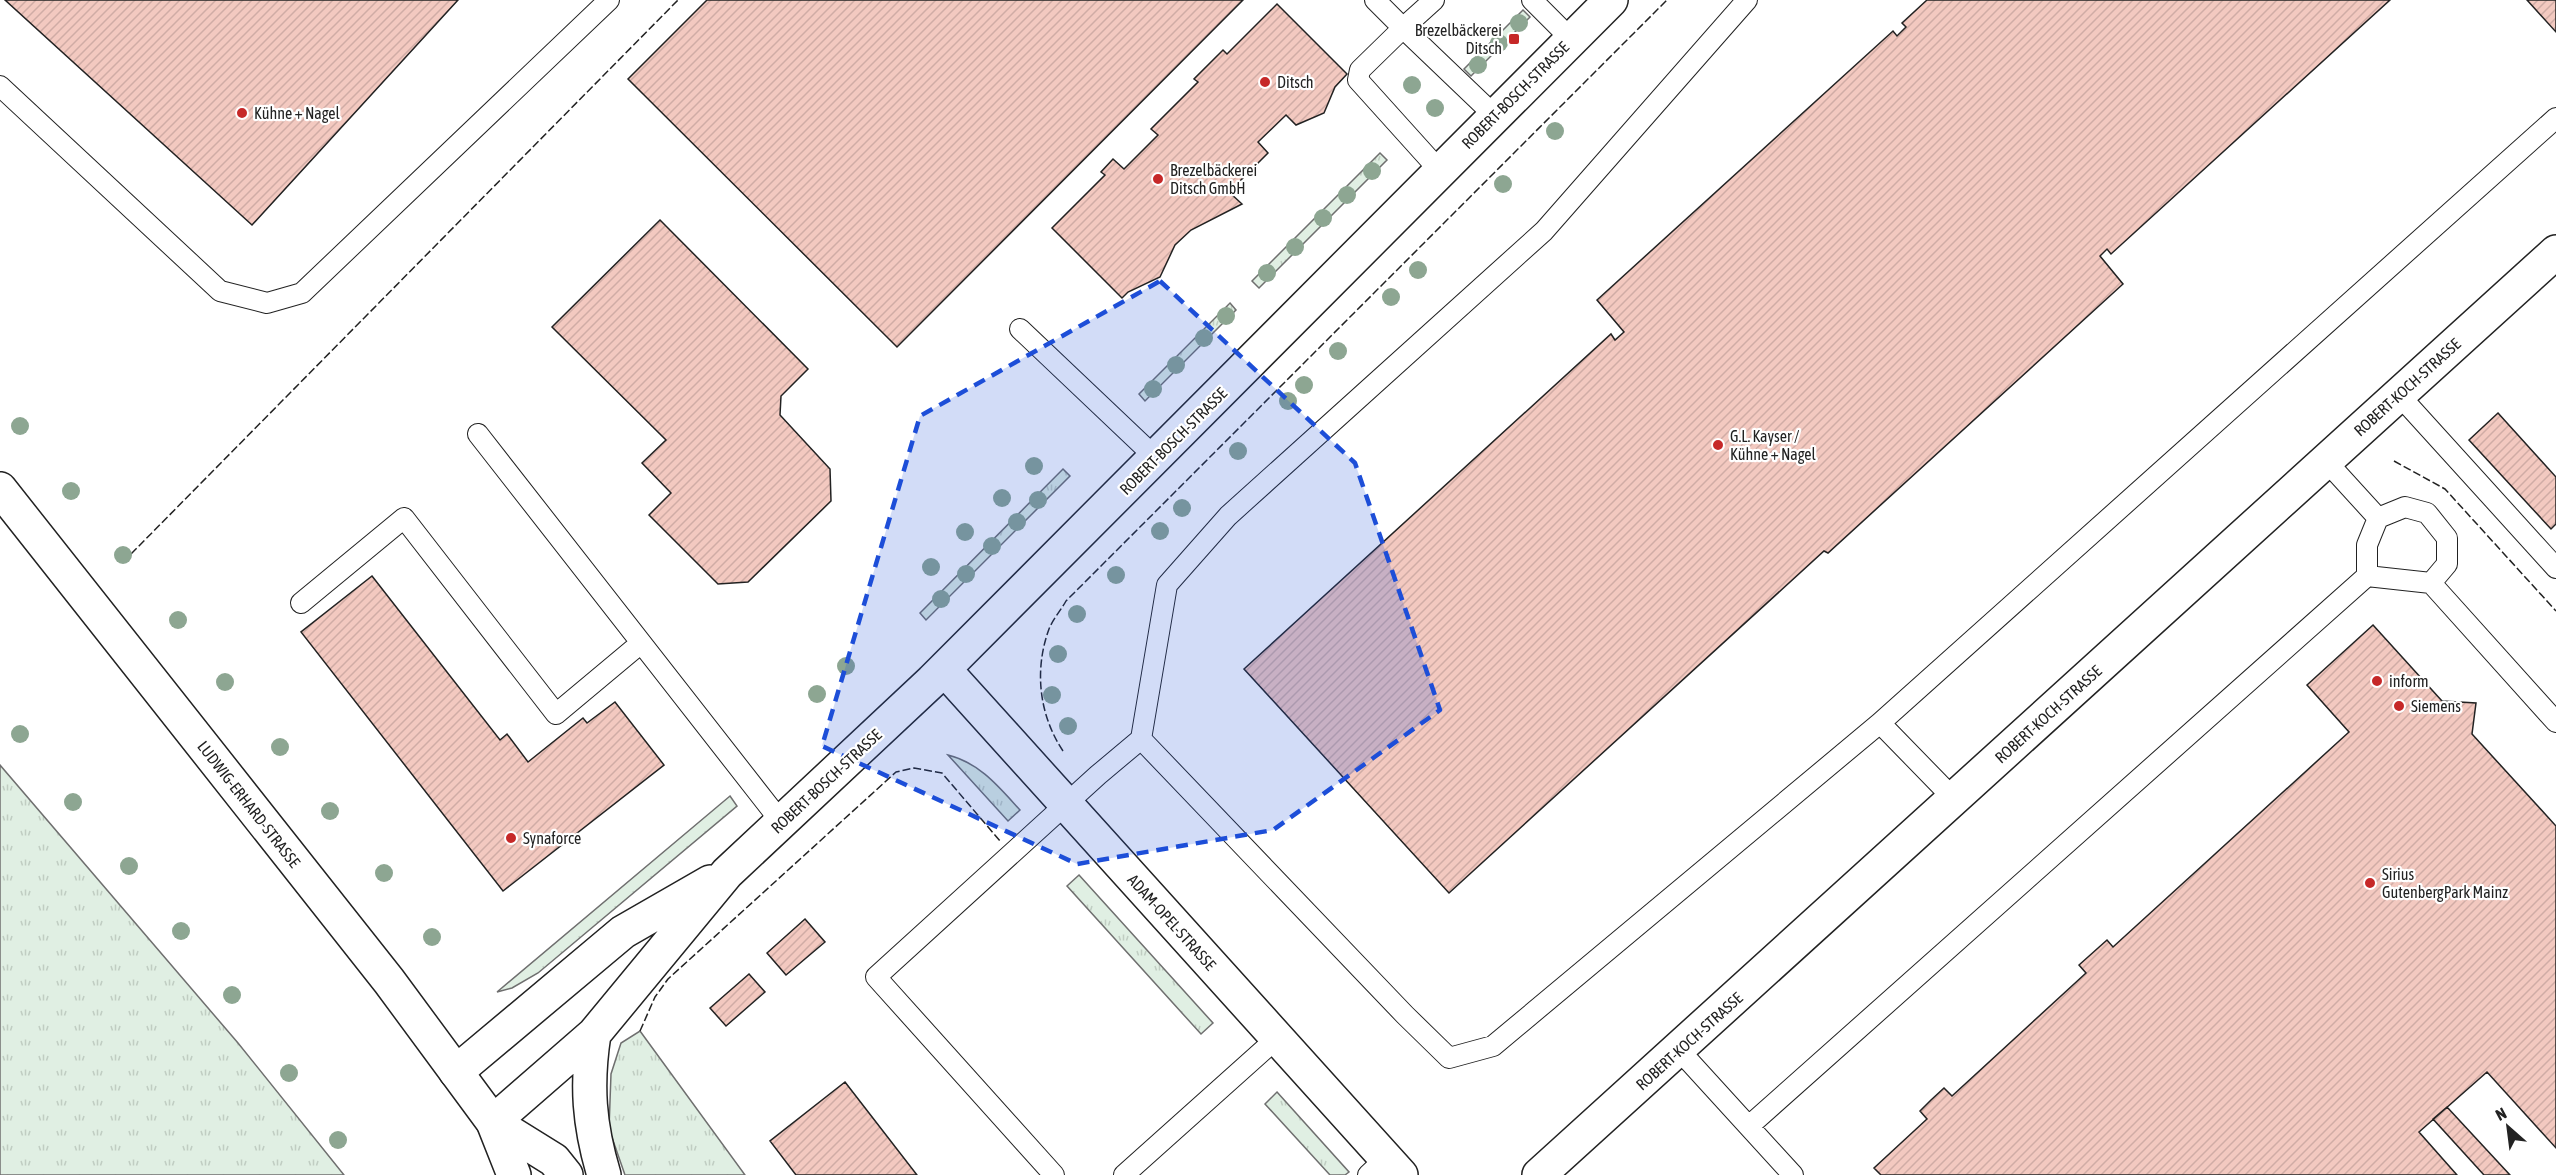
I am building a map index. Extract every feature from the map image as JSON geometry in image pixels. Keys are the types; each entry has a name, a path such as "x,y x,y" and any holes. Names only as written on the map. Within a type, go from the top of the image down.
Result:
{"street":[{"name":"ROBERT-BOSCH-STRASSE","path":"493,1122 594,1034 727,873 944,669 1611,0"},
{"name":"ROBERT-KOCH-STRASSE","path":"1539,1175 1680,1050 2556,252"},
{"name":"LUDWIG-ERHARD-STRASSE","path":"0,489 389,981 493,1122 514,1175"},
{"name":"ADAM-OPEL-STRASSE","path":"944,669 1278,1038 1385,1169"},
{"name":"ROBERT-BOSCH-STRASSE","path":"456,1072 623,932 727,873"},
{"path":"594,1034 589,1066 589,1101 592,1131 604,1175"},
{"name":"LUDWIG-ERHARD-STRASSE","path":"493,1122 554,1160 566,1175"}],"lane":[{"path":"0,86 220,291 267,303 302,293 609,0"},
{"path":"1375,0 1495,116"},
{"path":"1434,0 1360,70 1358,80 1440,171"},
{"path":"1532,0 1571,39"},
{"path":"1054,1175 876,976 1141,739 1167,585 1228,516 1544,231 1747,0"},
{"path":"1141,739 1449,1058 1493,1046 1880,723 2556,118"},
{"path":"1020,329 1156,458"},
{"path":"2399,394 2556,568"},
{"path":"478,434 782,823"},
{"path":"2326,461 2378,518"},
{"path":"2367,576 2367,545 2378,518 2405,507 2427,513 2447,538 2447,564 2432,583"},
{"path":"301,603 404,518 555,714 640,642"},
{"path":"1749,1126 2367,576 2432,583 2556,722"},
{"path":"1880,723 1954,800"},
{"path":"1124,1175 1278,1038"},
{"path":"1680,1050 1793,1175"}],"highlighted area":[{"path":"1160,281 1355,463 1440,710 1273,830 1077,864 822,746 920,416"}],"green space":[{"path":"1523,10 1530,17 1471,76 1464,69"},
{"path":"1380,153 1387,160 1259,288 1252,281"},
{"path":"1230,303 1236,310 1145,401 1139,394"},
{"path":"1063,469 1070,476 926,620 920,613"},
{"path":"948,755 979,770 1020,810 1008,821"},
{"path":"0,765 238,1043 344,1175 0,1175"},
{"path":"730,796 737,806 538,973 512,988 497,992"},
{"path":"1079,875 1213,1023 1201,1034 1067,886"},
{"path":"640,1031 745,1175 625,1175 609,1129 611,1074 621,1043"},
{"path":"1277,1092 1349,1172 1345,1175 1330,1175 1265,1104"}],"building":[{"name":"Kühne + Nagel","path":"5,0 458,0 252,225"},
{"path":"707,0 1243,0 897,347 628,79"},
{"name":"G.L. Kayser / Kühne + Nagel","path":"1927,0 2390,0 2111,254 2107,249 2100,256 2123,284 1828,553 1824,551 1449,893 1244,669 1611,334 1615,340 1624,332 1597,300 1893,31 1897,36 1906,27 1902,23"},
{"path":"2527,0 2556,0 2556,32"},
{"path":"1277,4 1347,74 1335,87 1324,113 1296,125 1286,115 1258,142 1268,153 1229,192 1242,204 1191,230 1175,245 1160,277 1128,292 1122,298 1052,228 1105,175 1101,172 1113,159 1124,169 1158,135 1151,129 1198,82 1194,79 1223,50 1227,54"},
{"path":"660,220 808,369 781,396 780,415 830,469 831,501 748,582 718,584 649,515 671,493 642,463 666,440 552,327"},
{"path":"2498,413 2556,477 2556,524 2551,529 2469,440"},
{"path":"372,576 500,740 507,734 528,762 583,718 587,723 615,702 664,765 503,891 301,632"},
{"name":"Sirius GutenbergPark Mainz","path":"2373,625 2442,701 2476,703 2472,734 2556,826 2556,1148 2487,1072 2419,1132 2457,1175 1881,1175 1874,1168 1927,1119 1920,1111 1931,1100 1944,1088 1952,1096 2086,973 2079,965 2107,940 2113,947 2349,732 2307,685"},
{"path":"805,919 825,942 786,975 767,953"},
{"path":"749,974 765,992 726,1026 710,1008"},
{"path":"845,1082 917,1175 796,1175 770,1141"},
{"path":"2447,1107 2510,1175 2484,1175 2433,1119"}],"fence":[{"path":"131,554 678,0"},
{"path":"1063,751 1044,707 1041,692 1041,660 1049,629 1066,601 1667,0"},
{"path":"2394,461 2445,489 2556,611"},
{"path":"640,1031 655,997 668,979 896,772 914,768 942,773 1000,841"}],"place":[{"name":"Brezelbäckerei Ditsch","path":"1514,39"},
{"name":"Ditsch","path":"1265,82"},
{"name":"Kühne + Nagel","path":"242,113"},
{"name":"Brezelbäckerei Ditsch GmbH","path":"1158,179"},
{"name":"G.L. Kayser / Kühne + Nagel","path":"1718,445"},
{"name":"inform","path":"2377,681"},
{"name":"Siemens","path":"2399,706"},
{"name":"Synaforce","path":"511,838"},
{"name":"Sirius GutenbergPark Mainz","path":"2370,883"}]}
